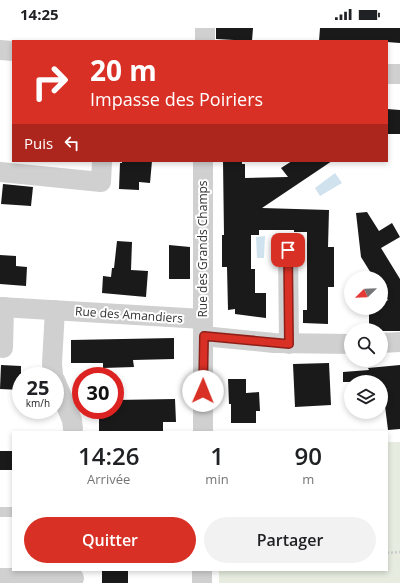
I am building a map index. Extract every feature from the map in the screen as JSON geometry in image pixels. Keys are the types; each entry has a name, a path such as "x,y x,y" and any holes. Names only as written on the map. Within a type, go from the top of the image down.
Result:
{"street":[{"path":"205,28 205,40"},
{"path":"0,50 12,51"},
{"path":"388,74 400,74"},
{"path":"0,172 101,182 102,162"},
{"name":"Rue des Grands Champs","path":"203,431 204,162"},
{"path":"288,250 289,344"},
{"name":"Rue des Amandiers","path":"3,348 2,307 55,310 203,327 289,344 344,344"},
{"path":"52,367 55,310"},
{"path":"388,343 400,342"},
{"path":"64,401 72,420 73,429"},
{"path":"202,571 202,583"},
{"path":"0,578 74,577"}],"lane":[{"path":"0,512 12,512"}],"path":[{"path":"388,553 400,552"}],"shaded area":[{"path":"388,442 400,442 400,583 219,583 219,571 388,571"}],"water":[{"path":"335,173 342,183 320,196 315,188"},
{"path":"265,236 264,258 257,258 256,237"}],"building":[{"path":"216,28 253,28 252,40 216,39"},
{"path":"320,28 400,28 400,43 388,42 388,40 319,40"},
{"path":"388,109 400,110 400,134 388,134"},
{"path":"152,162 150,183 139,182 139,190 119,189 120,163"},
{"path":"223,162 242,162 242,164 245,164 245,178 288,177 281,168 290,162 331,162 262,208 329,210 328,247 334,247 334,287 328,287 328,324 303,323 303,310 307,310 307,232 294,232 294,230 259,230 259,235 251,235 251,269 255,269 255,293 266,293 266,318 235,314 235,309 228,310 227,267 222,267 222,235 224,235"},
{"path":"3,184 33,187 31,206 1,204"},
{"path":"367,212 379,231 392,223 400,237 381,248 400,279 400,331 388,331 388,323 369,323 369,315 388,315 388,271 370,271 361,257 356,213"},
{"path":"117,241 132,242 131,270 148,271 146,297 102,293 103,276 111,277 112,268 114,268"},
{"path":"169,245 190,247 190,279 169,279"},
{"path":"0,255 16,256 16,266 27,267 26,286 0,284"},
{"path":"174,338 174,359 133,360 134,367 103,367 103,363 71,363 71,340"},
{"path":"329,363 331,405 295,407 293,364"},
{"path":"1,365 21,366 12,367 12,390 0,389"},
{"path":"400,365 400,429 388,430 387,419 388,419 388,375 344,375 343,382 343,372 369,370 368,368"},
{"path":"228,379 246,379 246,393 259,392 260,411 256,411 256,423 231,423 231,404 229,404"},
{"path":"175,399 176,422 163,422 163,431 99,431 99,419 124,419 124,400"},
{"path":"0,451 12,451 12,470 0,470"},
{"path":"102,571 128,571 128,583 102,583"}],"route":[{"path":"203,391 204,336 289,344 288,250"}]}
